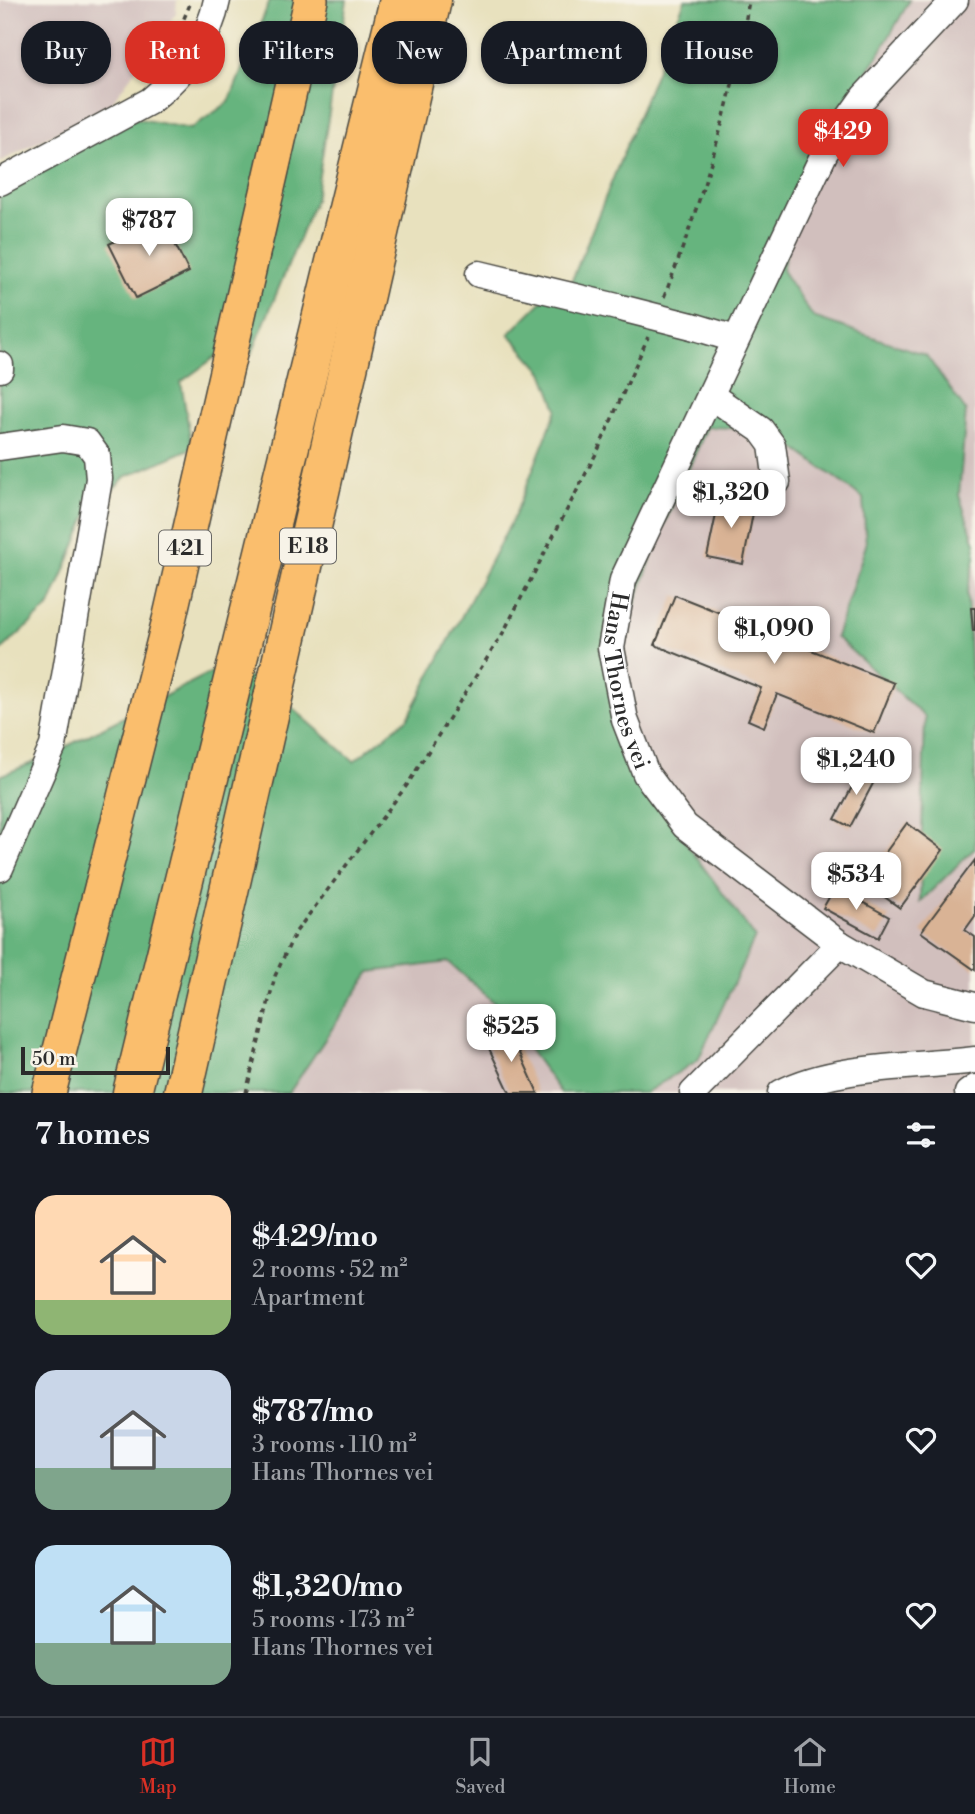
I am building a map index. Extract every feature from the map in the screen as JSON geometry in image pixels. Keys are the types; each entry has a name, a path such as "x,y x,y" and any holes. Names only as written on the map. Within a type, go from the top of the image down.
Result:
{"highway":[{"name":"E 18","path":"132,1093 399,0"},
{"name":"E 18","path":"183,1093 432,0"}],"main road":[{"name":"421","path":"37,1093 211,386 297,0"},
{"name":"421","path":"49,1093 170,616 311,0"}],"street":[{"path":"0,182 150,101 169,86 207,32 217,0"},
{"name":"Hans Thornes vei","path":"955,0 864,97 825,152 622,580 611,649 625,720 646,774 685,825 840,944 924,993 975,1006"},
{"path":"479,274 735,339"},
{"path":"710,395 761,430 772,444 777,482"},
{"path":"0,447 62,438 88,442 97,456 99,479 53,746 0,868"},
{"path":"693,1093 840,944"},
{"path":"781,1093 802,1083 849,1074 975,1060"},
{"path":"968,1093 975,1088"}],"path":[{"path":"181,21 191,0"},
{"path":"659,308 689,227 720,125 749,0"},
{"path":"246,1093 271,987 289,944 307,915 407,785 503,633 599,449 650,331"}],"shaded area":[{"path":"0,0 177,0 176,13 170,21 125,21 125,84 111,104 0,162"},
{"path":"910,0 975,0 975,543 959,495 966,411 926,355 813,317 782,270 810,154 878,56"},
{"path":"707,427 768,429 863,498 866,545 836,637 925,717 920,901 975,848 975,1093 645,1093 698,1059 755,937 688,846 629,745 621,644 660,534"},
{"path":"975,558 975,690 971,674 967,593"},
{"path":"449,962 498,1006 561,1093 289,1093 370,972"}],"green space":[{"path":"270,0 347,0 344,21 262,21"},
{"path":"685,0 910,0 878,56 810,154 782,270 813,317 926,355 966,411 959,495 975,543 975,558 967,593 971,674 975,690 975,848 920,902 925,717 836,637 866,545 863,498 768,429 707,427 660,534 621,644 629,745 688,846 755,937 698,1060 645,1093 561,1093 498,1006 449,962 370,972 289,1093 0,1093 0,776 42,759 225,665 268,687 354,761 408,718 515,515 557,409 543,372 509,334 556,287 568,290 661,59 661,84 778,84 778,21 677,21"},
{"path":"239,77 239,84 334,84 315,200 252,353 218,355 181,382 192,448 125,477 88,514 50,606 0,651 0,179 135,118 190,129 229,102"}],"building":[{"path":"162,218 189,272 136,298 109,244"},
{"path":"720,496 755,503 743,564 707,557"},
{"path":"675,595 773,634 774,630 783,633 781,638 894,683 874,733 777,694 764,727 748,720 761,688 655,645"},
{"path":"971,608 975,608 975,631 973,631"},
{"path":"862,768 877,776 850,827 835,819"},
{"path":"907,823 943,850 900,908 864,882"},
{"path":"975,860 975,916 965,930 975,937 975,970 921,932"},
{"path":"835,887 889,917 878,938 823,908"},
{"path":"510,1031 538,1093 510,1093 486,1042"}]}
